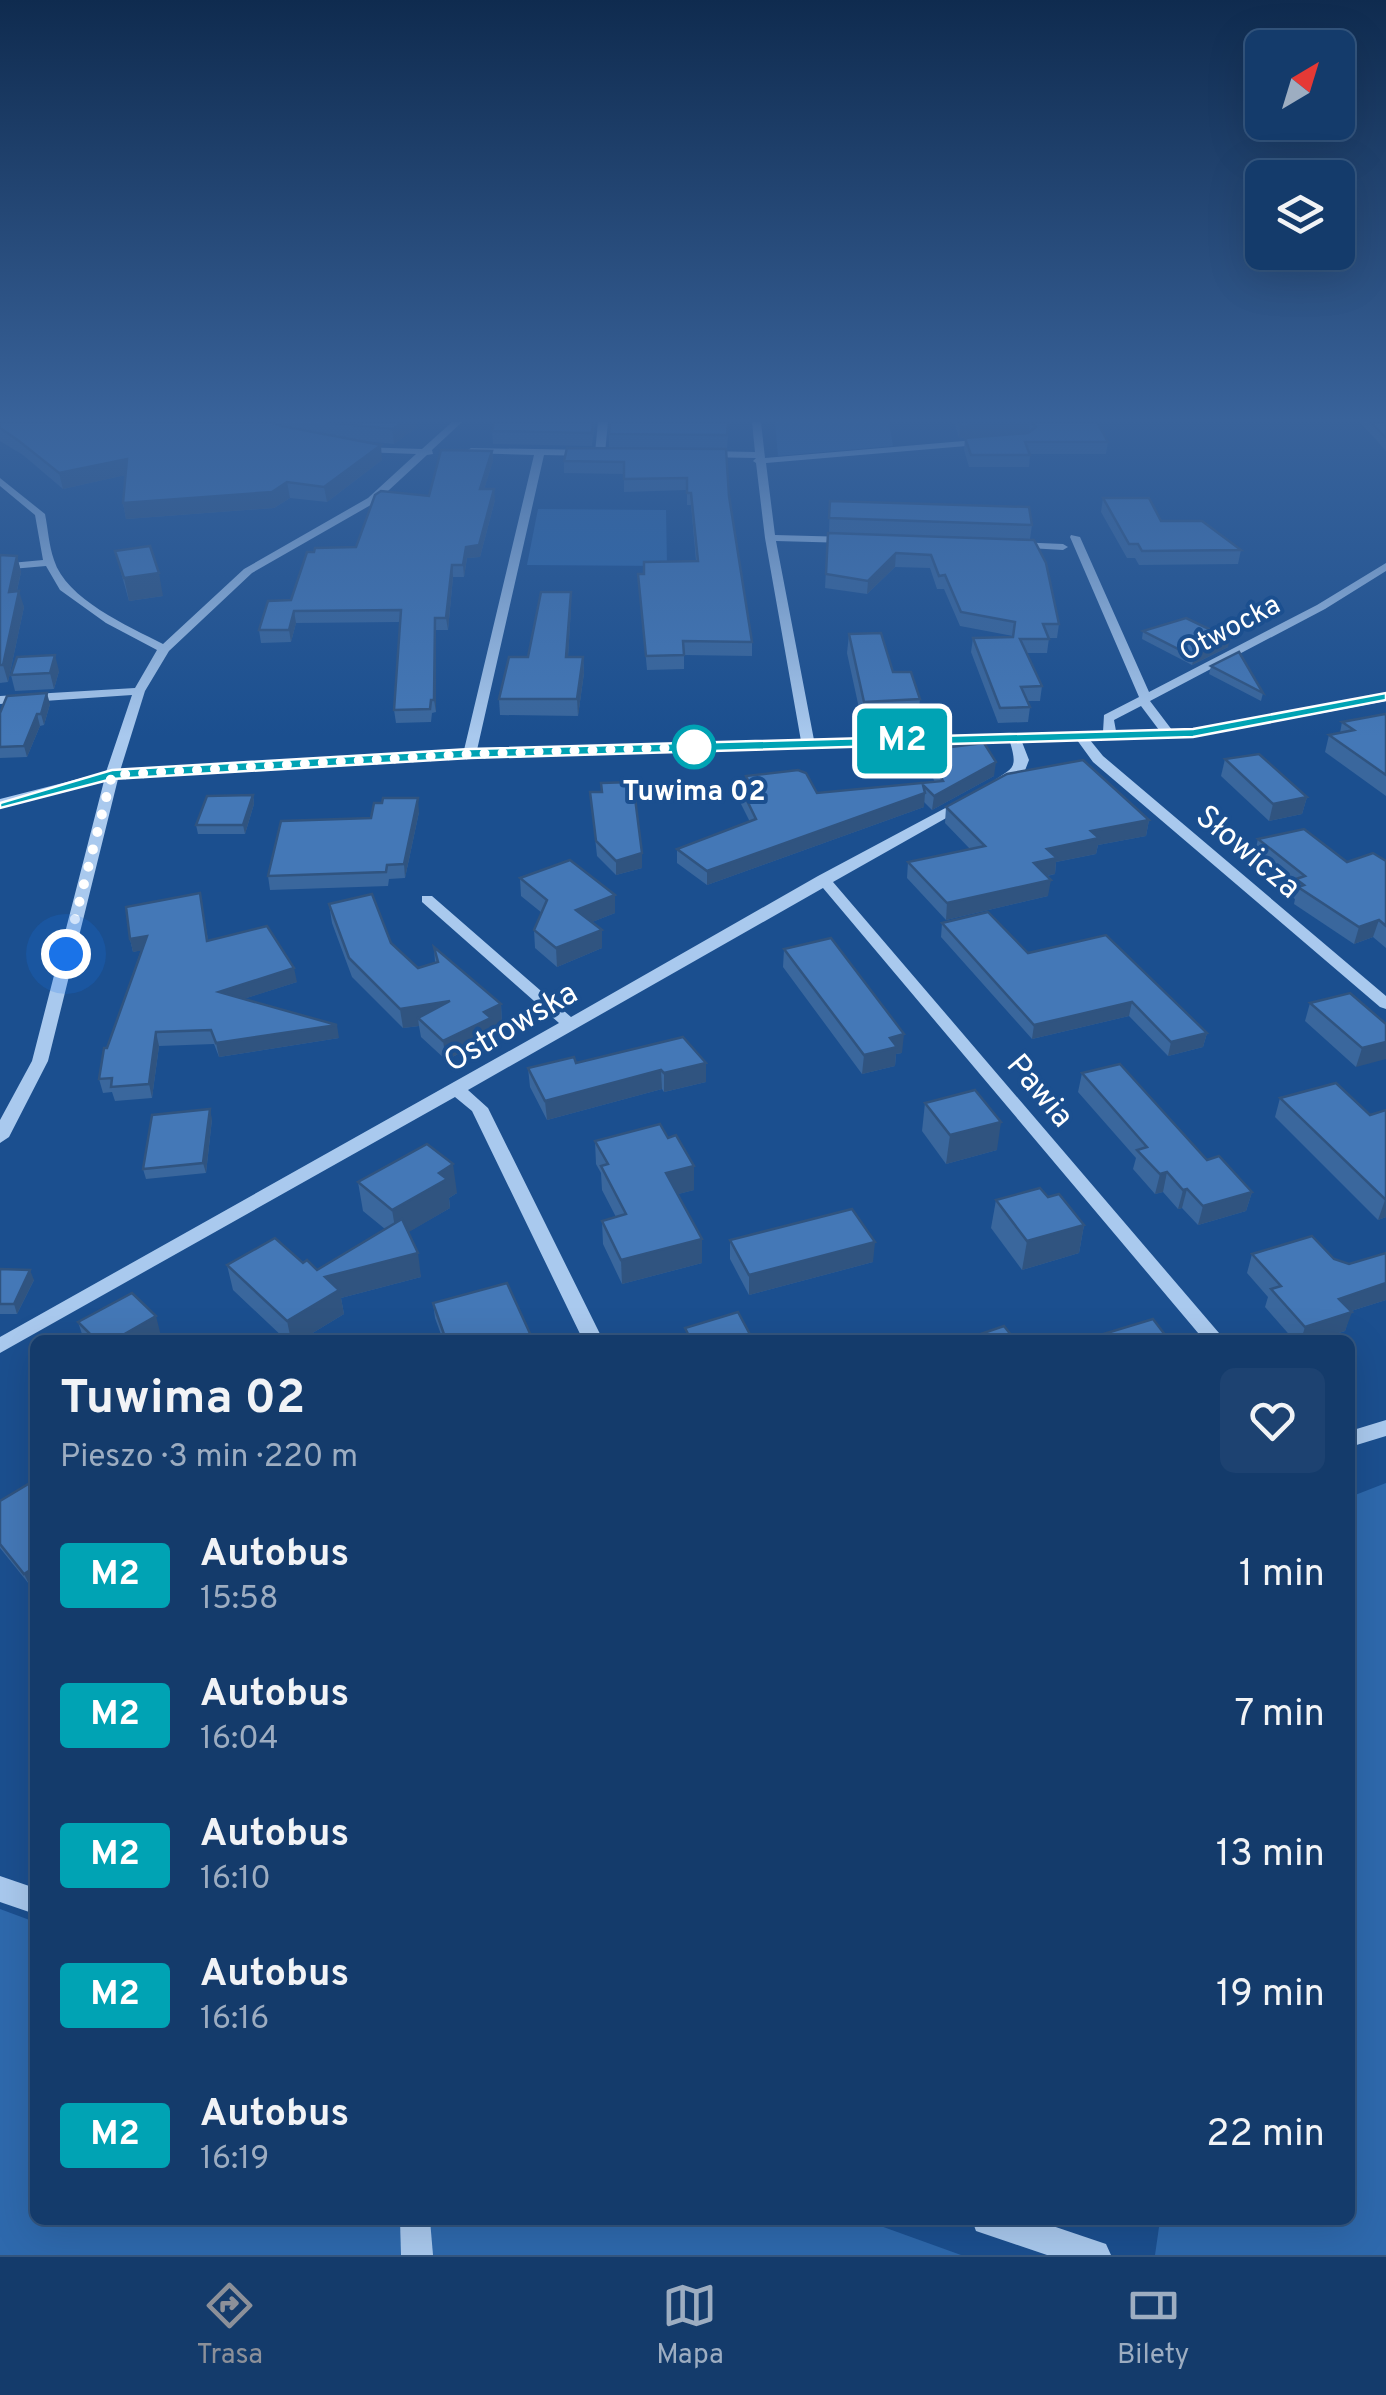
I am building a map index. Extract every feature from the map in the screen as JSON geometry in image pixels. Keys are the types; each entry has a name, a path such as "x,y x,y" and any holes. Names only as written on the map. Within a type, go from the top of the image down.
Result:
{"street":[{"path":"42,527 49,563 64,588 82,604 164,649"},
{"path":"0,1136 40,1060 112,775 139,691 164,649 248,572 325,527"},
{"path":"470,754 522,527"},
{"path":"768,527 808,744"},
{"path":"1075,536 1144,699 1169,734"},
{"path":"770,538 867,541"},
{"path":"1004,545 1063,547"},
{"path":"0,567 49,563"},
{"name":"Otwocka","path":"1110,736 1108,718 1321,607 1386,566"},
{"path":"0,700 139,691"},
{"path":"0,804 112,775 470,754 1169,734 1250,725 1386,697"},
{"name":"Słowicza","path":"1080,736 1098,759 1386,1004"},
{"name":"Ostrowska","path":"0,1346 458,1090 822,879 1017,773 1022,760 1015,739"},
{"name":"Pawia","path":"822,879 1210,1335"},
{"path":"427,899 571,1025"},
{"path":"458,1090 479,1108 591,1335"},
{"path":"1355,1437 1386,1428"},
{"path":"0,1889 30,1899"},
{"path":"415,2225 417,2255"},
{"path":"1002,2225 1094,2255"}],"shaded area":[{"path":"534,527 666,527 667,566 527,565"},
{"path":"1386,1483 1386,2255 1155,2255 1159,2225 1355,2225 1355,1495"},
{"path":"0,1909 30,1920 30,2225 878,2225 961,2255 0,2255"}],"building":[{"path":"363,527 484,527 479,545 466,547 463,565 452,565 446,618 435,618 434,700 430,709 394,710 401,610 294,611 289,630 259,630 268,601 291,600 307,552 314,552 315,548 356,547"},
{"path":"695,527 734,527 752,642 683,641 684,655 646,656 638,574 644,574 644,562 698,561"},
{"path":"1120,527 1210,527 1241,550 1142,551 1138,544 1129,544"},
{"path":"828,533 1034,540 1046,563 1059,624 1043,624 1049,639 1020,639 1042,686 1021,687 1030,707 1000,708 973,638 1013,637 1015,622 961,612 945,575 939,576 931,555 896,553 868,581 826,574"},
{"path":"150,546 159,573 124,578 115,551"},
{"path":"0,555 17,556 9,592 19,591 3,665 0,665"},
{"path":"541,592 571,592 566,657 583,657 577,699 499,699 509,657 528,657"},
{"path":"1186,618 1230,639 1194,657 1143,631"},
{"path":"881,633 893,672 911,672 920,699 864,702 849,634"},
{"path":"1239,652 1263,693 1211,666"},
{"path":"55,655 50,673 11,675 17,657"},
{"path":"47,693 24,746 0,747 0,713 7,696"},
{"path":"1386,714 1386,775 1329,735 1354,730 1342,722"},
{"path":"984,743 996,762 934,796 923,785 925,793 707,871 677,849 756,819 739,784 749,783 746,776 798,770 806,773 817,793 943,781 926,750"},
{"path":"1259,754 1307,797 1273,804 1225,759"},
{"path":"1083,760 1149,820 1091,831 1099,838 1047,849 1057,858 1034,863 1051,880 947,903 908,862 985,846 946,807 1007,774"},
{"path":"633,782 642,853 616,861 596,841 590,792 602,792 601,783"},
{"path":"253,795 243,825 196,825 207,796"},
{"path":"383,798 418,798 404,864 387,865 386,872 268,876 281,821 371,818 374,803 382,803"},
{"path":"1304,829 1347,862 1373,853 1386,861 1386,926 1379,920 1359,927 1298,887 1304,885 1296,879 1305,876 1258,839"},
{"path":"570,860 615,895 576,910 602,930 556,948 534,930 547,900 520,878"},
{"path":"200,893 207,941 267,926 294,968 219,992 337,1025 216,1043 211,1030 156,1032 149,1084 111,1087 112,1078 99,1079 104,1048 147,936 130,939 126,907"},
{"path":"372,894 391,943 418,968 438,962 434,947 501,1004 484,1012 491,1018 443,1041 418,1018 450,1001 400,1009 349,958 329,904"},
{"path":"988,912 1028,953 1106,935 1207,1033 1171,1042 1132,1002 1034,1025 942,923"},
{"path":"831,938 904,1034 890,1038 897,1047 864,1055 784,949"},
{"path":"1350,993 1386,1024 1386,1042 1362,1048 1310,1003"},
{"path":"683,1037 706,1063 664,1073 661,1070 545,1101 528,1068 574,1057 576,1063"},
{"path":"1120,1064 1207,1160 1219,1156 1252,1192 1203,1206 1167,1172 1160,1174 1137,1150 1147,1147 1082,1073"},
{"path":"1336,1083 1370,1115 1386,1110 1386,1200 1280,1098"},
{"path":"975,1090 1001,1122 950,1135 925,1103"},
{"path":"210,1109 203,1163 143,1169 152,1115"},
{"path":"660,1124 668,1138 676,1135 694,1166 666,1173 702,1239 621,1260 602,1221 626,1214 601,1166 608,1164 595,1141"},
{"path":"427,1144 453,1164 439,1173 447,1179 392,1210 358,1182"},
{"path":"1040,1188 1048,1197 1059,1194 1084,1225 1027,1241 996,1200"},
{"path":"852,1209 875,1242 749,1275 730,1240"},
{"path":"402,1219 418,1253 325,1277 339,1290 287,1321 227,1265 275,1238 317,1270"},
{"path":"1312,1236 1334,1259 1349,1264 1386,1253 1386,1283 1339,1299 1352,1312 1305,1327 1271,1289 1281,1286 1252,1254"},
{"path":"0,1269 30,1270 14,1304 0,1304"},
{"path":"507,1283 531,1335 444,1335 433,1303"},
{"path":"132,1293 156,1316 123,1335 91,1335 78,1322"},
{"path":"738,1312 750,1335 688,1335 685,1328"},
{"path":"1153,1319 1165,1335 1100,1335"},
{"path":"1004,1326 1011,1335 978,1335"},
{"path":"30,1483 30,1570 24,1574 0,1544 0,1501"}],"bus line":[{"name":"M2","path":"0,803 112,775 470,754 1193,733 1386,697"}],"place":[{"name":"Tuwima 02","path":"694,747"}],"route":[{"path":"66,954 112,775 470,754 694,747"}]}
